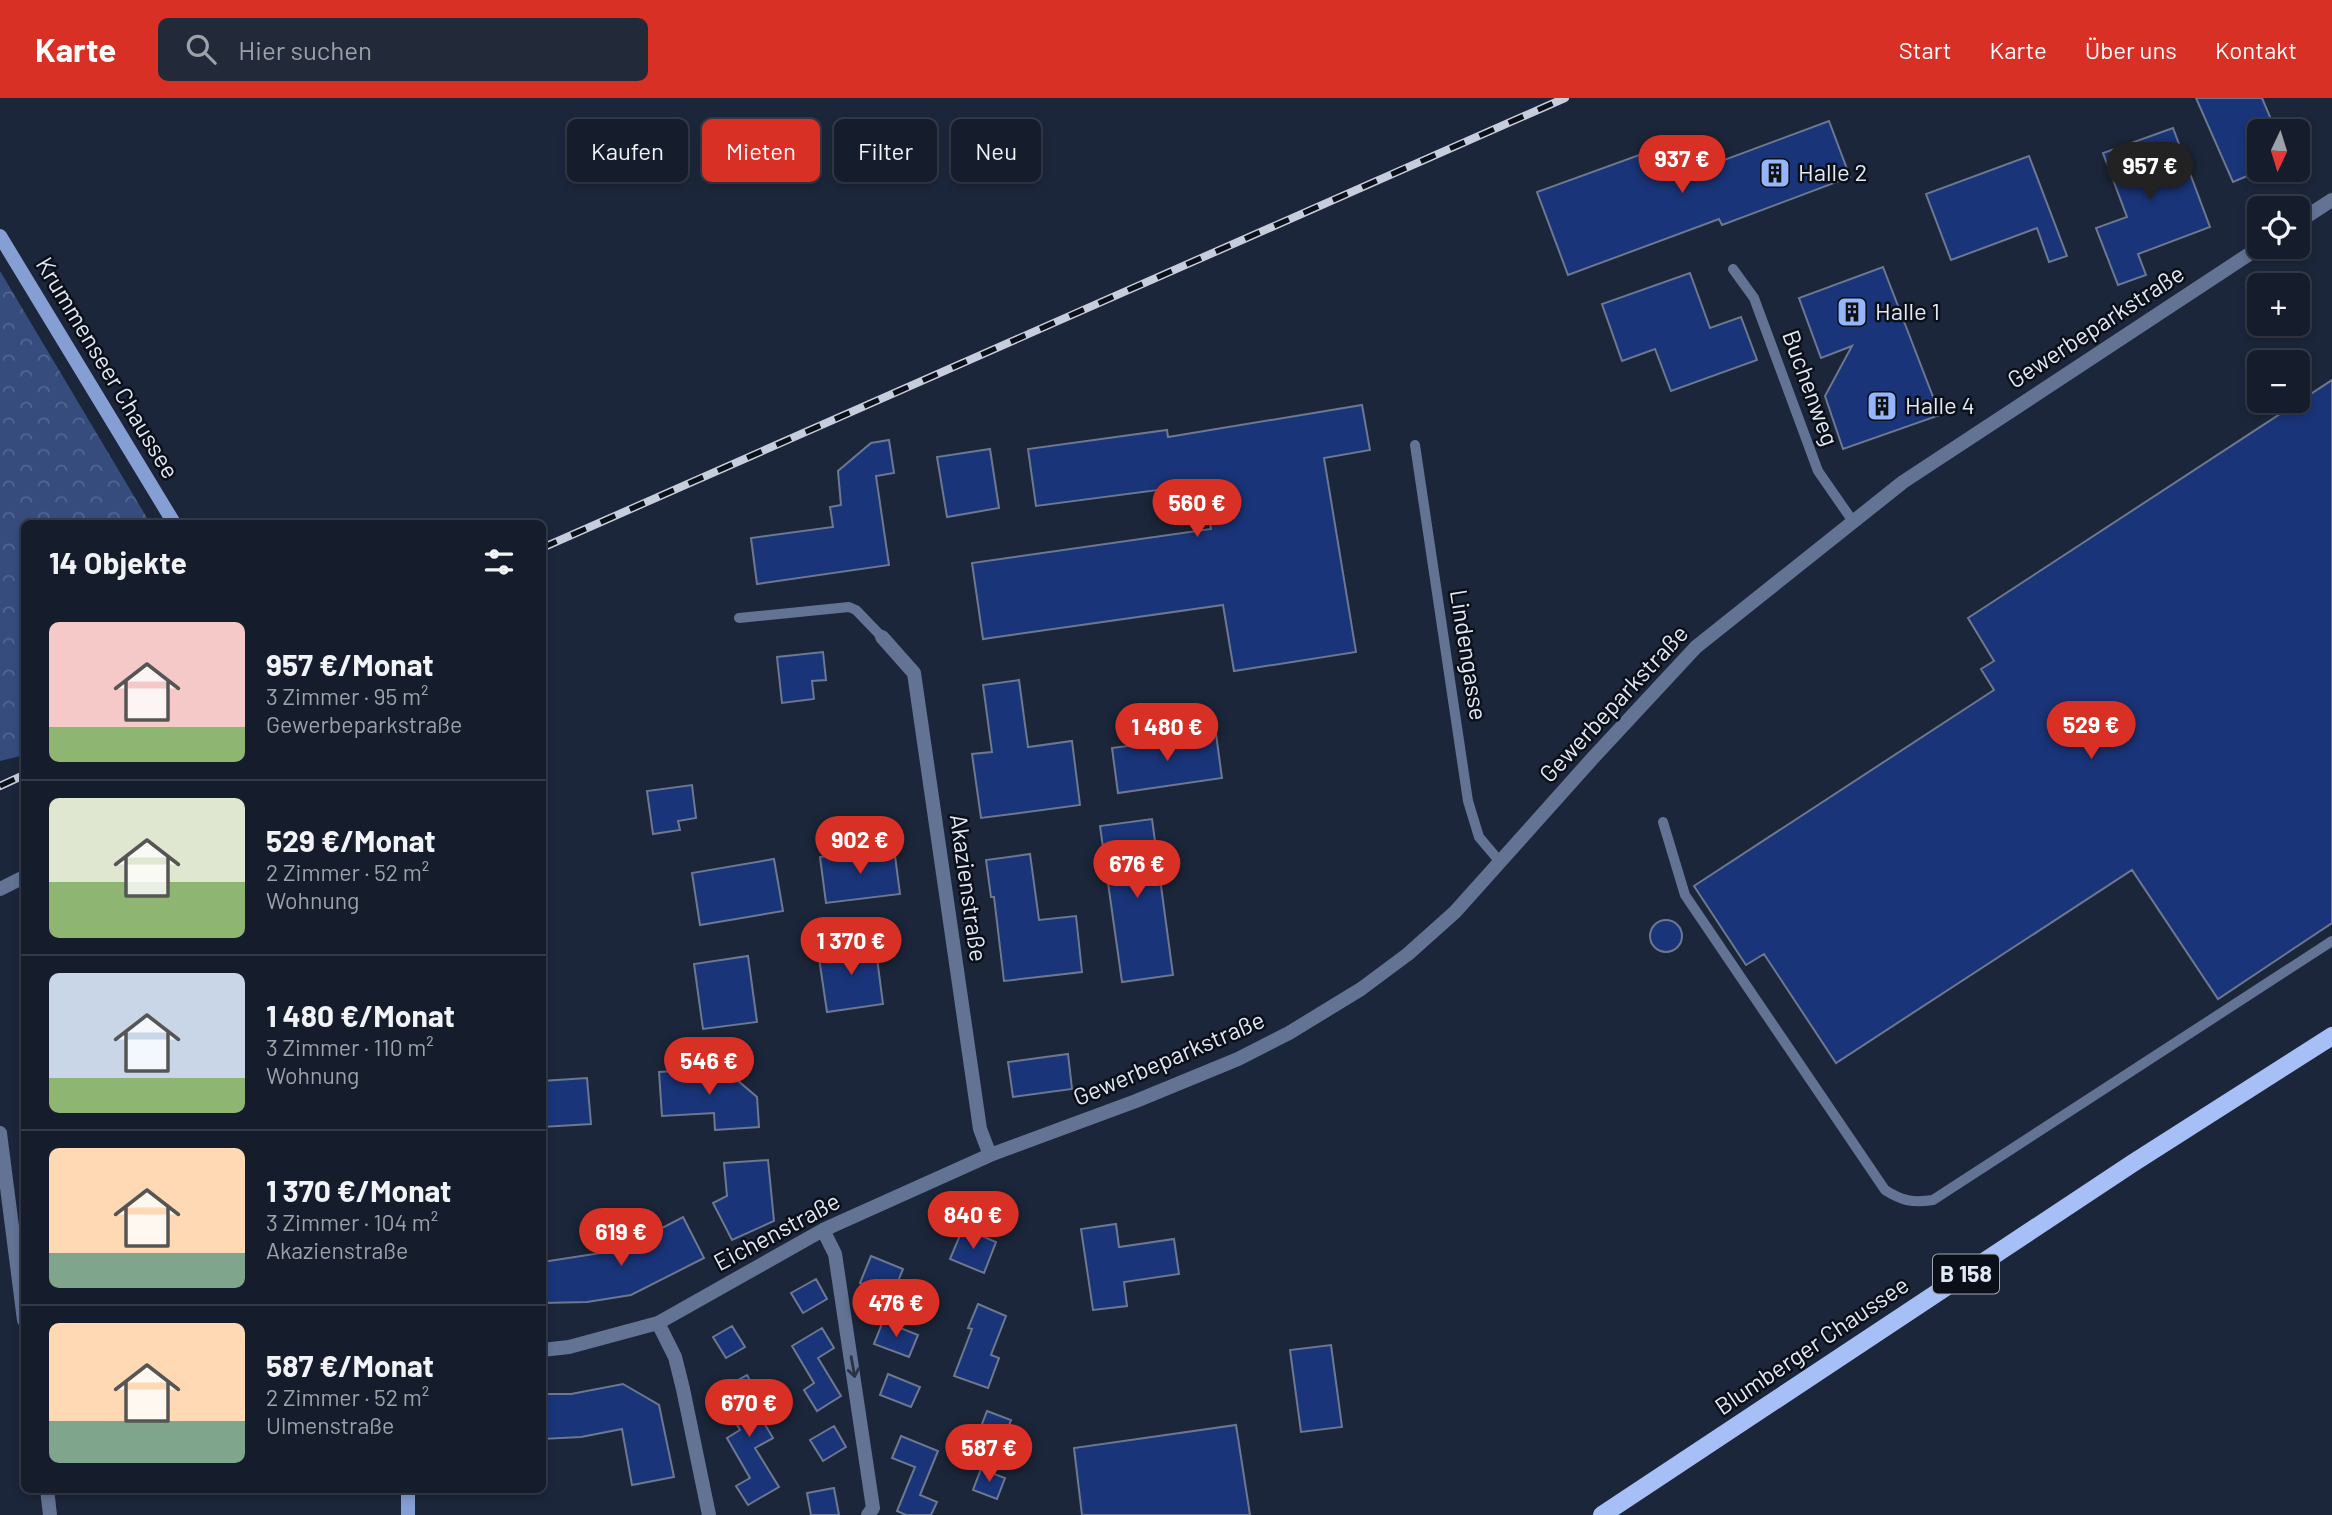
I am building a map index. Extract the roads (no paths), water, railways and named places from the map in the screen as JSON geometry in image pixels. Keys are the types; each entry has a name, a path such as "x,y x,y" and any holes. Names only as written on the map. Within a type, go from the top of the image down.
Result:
{"main road":[{"name":"Krummenseer Chaussee","path":"0,236 172,520"},
{"name":"Blumberger Chaussee","path":"1602,1515 2133,1163 2332,1036"},
{"path":"408,1493 408,1515"}],"street":[{"path":"2310,214 2332,200"},
{"name":"Gewerbeparkstraße","path":"990,1155 1136,1101 1238,1059 1289,1033 1361,989 1408,954 1455,912 1696,647 1903,482 2247,255"},
{"name":"Akazienstraße","path":"882,637 914,673 978,1117 990,1155"},
{"path":"0,889 21,878"},
{"path":"0,1133 21,1297"},
{"name":"Eichenstraße","path":"546,1350 569,1347 658,1322 824,1230 990,1155"},
{"path":"824,1230 835,1254 843,1297 873,1508 868,1515"},
{"path":"658,1322 675,1357 709,1515"},
{"path":"47,1493 50,1515"}],"lane":[{"name":"Buchenweg","path":"1733,269 1754,298 1818,471 1852,520"},
{"name":"Lindengasse","path":"1415,445 1468,801 1479,837 1501,863"},
{"path":"739,618 849,607 856,610 882,637"},
{"path":"1662,822 1685,895 1885,1190 1900,1199 1916,1203 1933,1200 2332,941"}],"railway":[{"path":"546,546 1565,98"},
{"path":"0,786 21,776"}],"place":[{"name":"Halle 2","path":"1775,173"},
{"name":"Halle 1","path":"1852,312"},
{"name":"Halle 4","path":"1882,406"}]}
